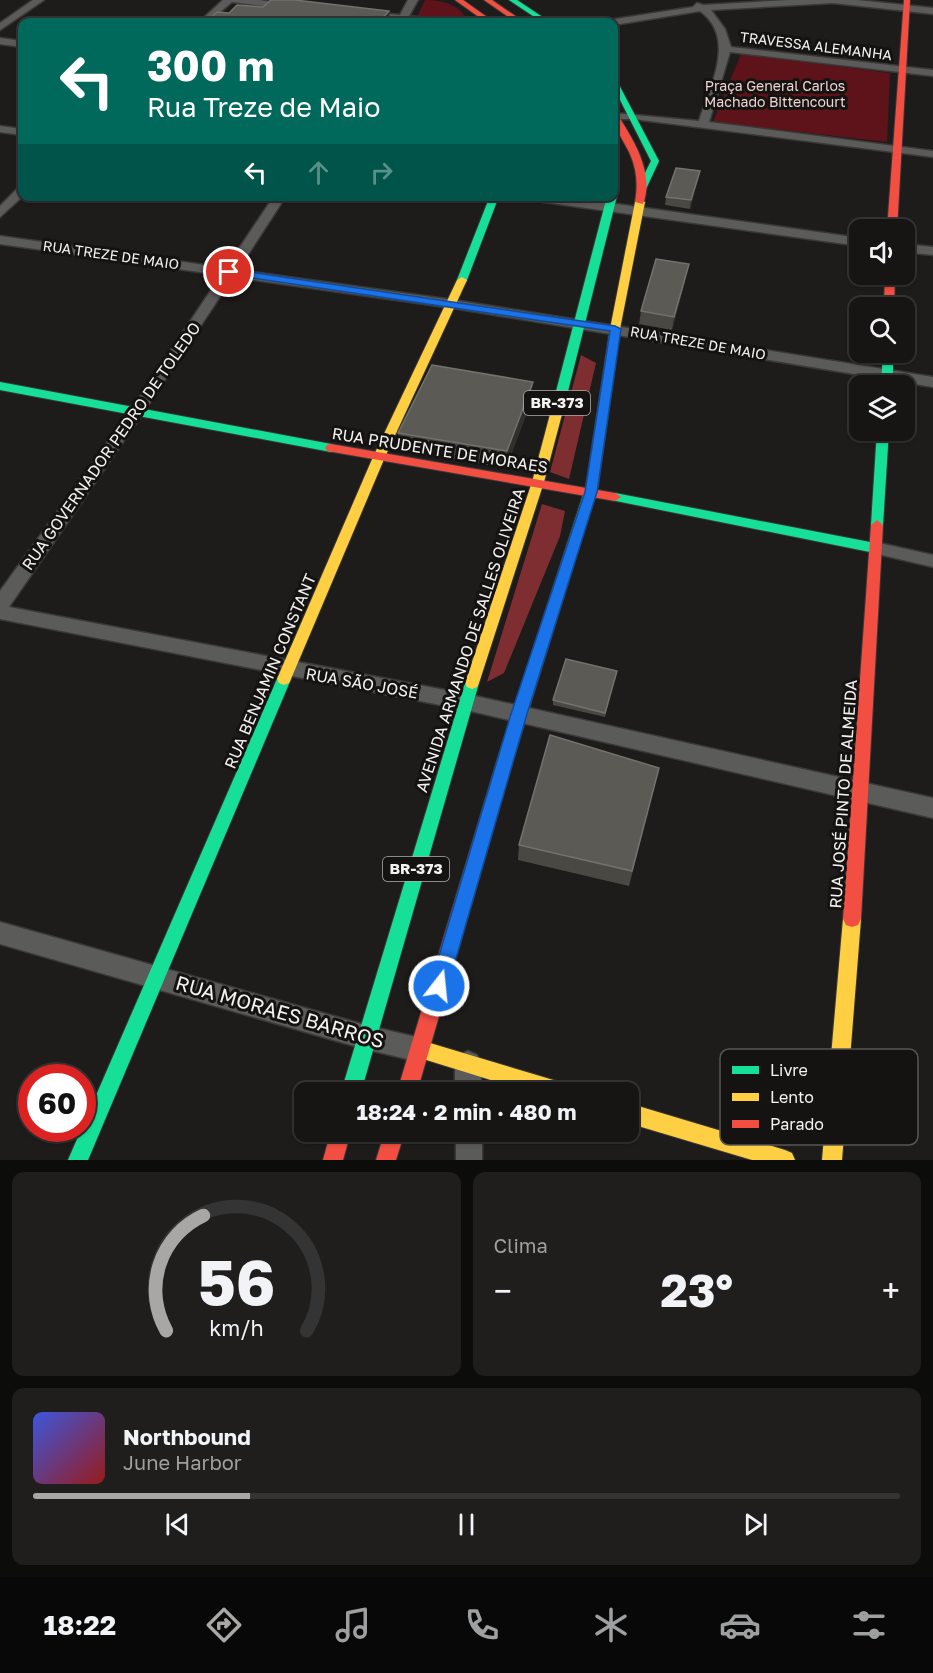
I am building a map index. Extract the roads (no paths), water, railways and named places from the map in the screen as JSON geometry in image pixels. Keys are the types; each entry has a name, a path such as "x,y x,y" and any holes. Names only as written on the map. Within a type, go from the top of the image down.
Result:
{"street":[{"path":"0,27 39,0"},
{"path":"208,18 228,0"},
{"path":"235,0 302,8"},
{"path":"458,0 484,18"},
{"path":"487,0 514,18"},
{"path":"512,0 540,18"},
{"path":"685,0 713,15 725,39 726,49 702,125"},
{"path":"618,21 703,8 833,0 907,4 933,11"},
{"path":"404,18 412,2"},
{"path":"893,219 907,4"},
{"path":"359,14 384,18"},
{"path":"0,41 18,43"},
{"name":"TRAVESSA ALEMANHA","path":"726,49 933,73"},
{"path":"618,90 633,116 635,126 656,161 643,187"},
{"path":"618,116 933,154"},
{"name":"BR-373","path":"410,1082 519,714 591,492 615,329 643,187 637,155 618,123"},
{"path":"0,129 18,131"},
{"path":"0,213 18,195"},
{"name":"RUA GOVERNADOR PEDRO DE TOLEDO","path":"0,605 136,413 277,201"},
{"name":"RUA BENJAMIN CONSTANT","path":"78,1160 380,457 453,304 493,201"},
{"path":"611,202 639,211 849,240"},
{"name":"AVENIDA ARMANDO DE SALLES OLIVEIRA","path":"354,1082 466,702 537,482 611,202"},
{"name":"RUA TREZE DE MAIO","path":"0,240 615,329 860,375"},
{"path":"915,249 933,251"},
{"name":"RUA TREZE DE MAIO","path":"915,381 933,382"},
{"name":"RUA PRUDENTE DE MORAES","path":"0,386 380,457 537,482 875,548"},
{"name":"RUA JOSÉ PINTO DE ALMEIDA","path":"841,1049 862,792 882,441"},
{"path":"875,548 933,561"},
{"name":"RUA SÃO JOSÉ","path":"0,612 466,702 933,808"},
{"name":"RUA MORAES BARROS","path":"0,933 365,1037 420,1049 527,1082"},
{"path":"468,1064 468,1082"},
{"path":"639,1116 720,1141"},
{"path":"333,1160 337,1142"},
{"path":"386,1160 392,1142"},
{"path":"469,1142 469,1160"},
{"path":"735,1145 785,1160"},
{"name":"RUA JOSÉ PINTO DE ALMEIDA","path":"832,1160 833,1145"}],"park label":[{"name":"Praça General Carlos Machado Bittencourt","path":"775,94"}]}
